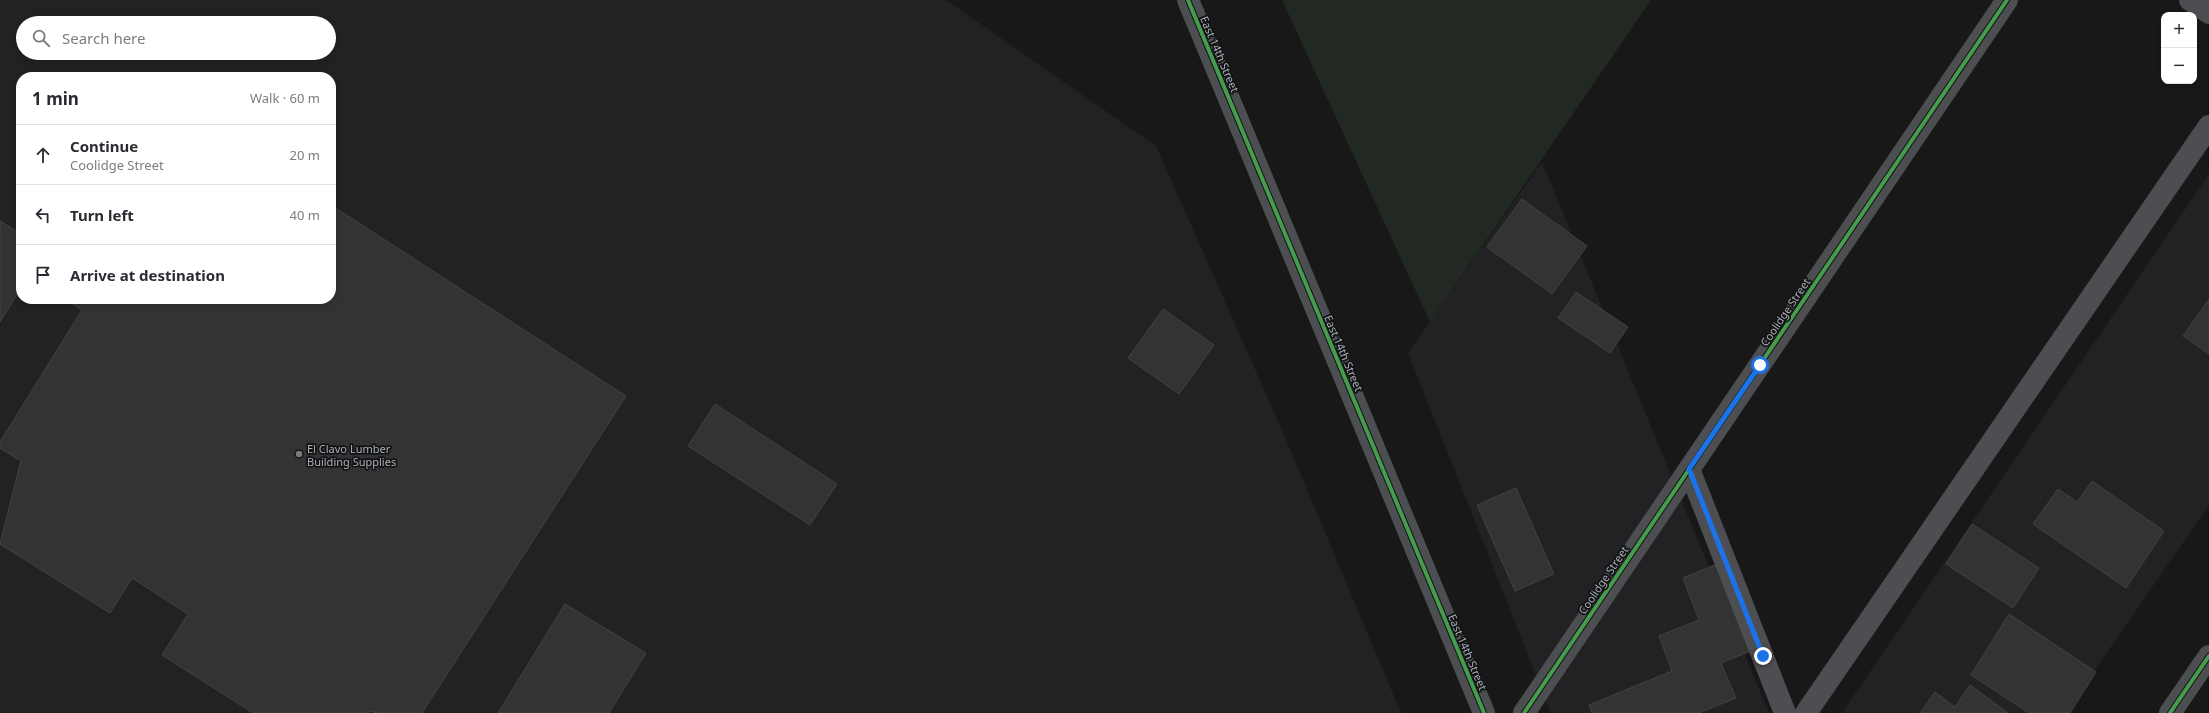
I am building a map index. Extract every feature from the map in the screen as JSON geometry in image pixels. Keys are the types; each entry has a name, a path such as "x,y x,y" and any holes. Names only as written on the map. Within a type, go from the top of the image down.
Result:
{"street":[{"name":"East 14th Street","path":"1188,0 1484,713"},
{"name":"Coolidge Street","path":"1524,713 2007,0"},
{"path":"2190,0 2209,13"},
{"path":"1806,713 2209,126"},
{"path":"1689,469 1785,713"},
{"path":"2170,713 2209,656"}],"shaded area":[{"path":"0,0 946,0 1156,146 1282,430 1401,713 0,713"},
{"path":"1282,0 1651,0 1430,322"},
{"path":"1542,162 1769,713 1551,713 1408,353"},
{"path":"2209,174 2209,505 2065,713 1842,713"}],"building":[{"path":"1522,199 1587,246 1552,294 1487,247"},
{"name":"El Clavo Lumber Building Supplies","path":"336,208 626,396 422,713 378,713 369,711 368,713 253,713 162,655 188,614 132,578 110,613 0,544 21,461 0,448 0,442 82,310 73,304 336,304"},
{"path":"0,221 16,231 16,296 0,322"},
{"path":"1576,292 1628,327 1610,353 1558,318"},
{"path":"2209,299 2209,354 2183,336"},
{"path":"1163,309 1214,345 1179,394 1128,358"},
{"path":"715,404 837,484 810,525 688,446"},
{"path":"2092,481 2164,531 2126,588 2033,524 2058,489 2077,502"},
{"path":"1516,488 1554,574 1515,591 1477,505"},
{"path":"1972,524 2039,568 2013,608 1946,564"},
{"path":"1717,564 1751,651 1721,663 1736,698 1699,713 1592,713 1589,705 1672,671 1659,636 1699,620 1683,578"},
{"path":"565,604 646,653 609,713 498,713"},
{"path":"2009,614 2096,672 2070,713 2029,713 1971,675"},
{"path":"1970,685 2008,713 1920,713 1935,692 1955,707"}],"cycle path":[{"path":"1188,0 1484,713"},
{"path":"1524,713 2007,0"},
{"path":"2170,713 2209,656"}],"place":[{"name":"El Clavo Lumber Building Supplies","path":"299,454"}],"route":[{"path":"1760,365 1689,469 1763,656"}]}
